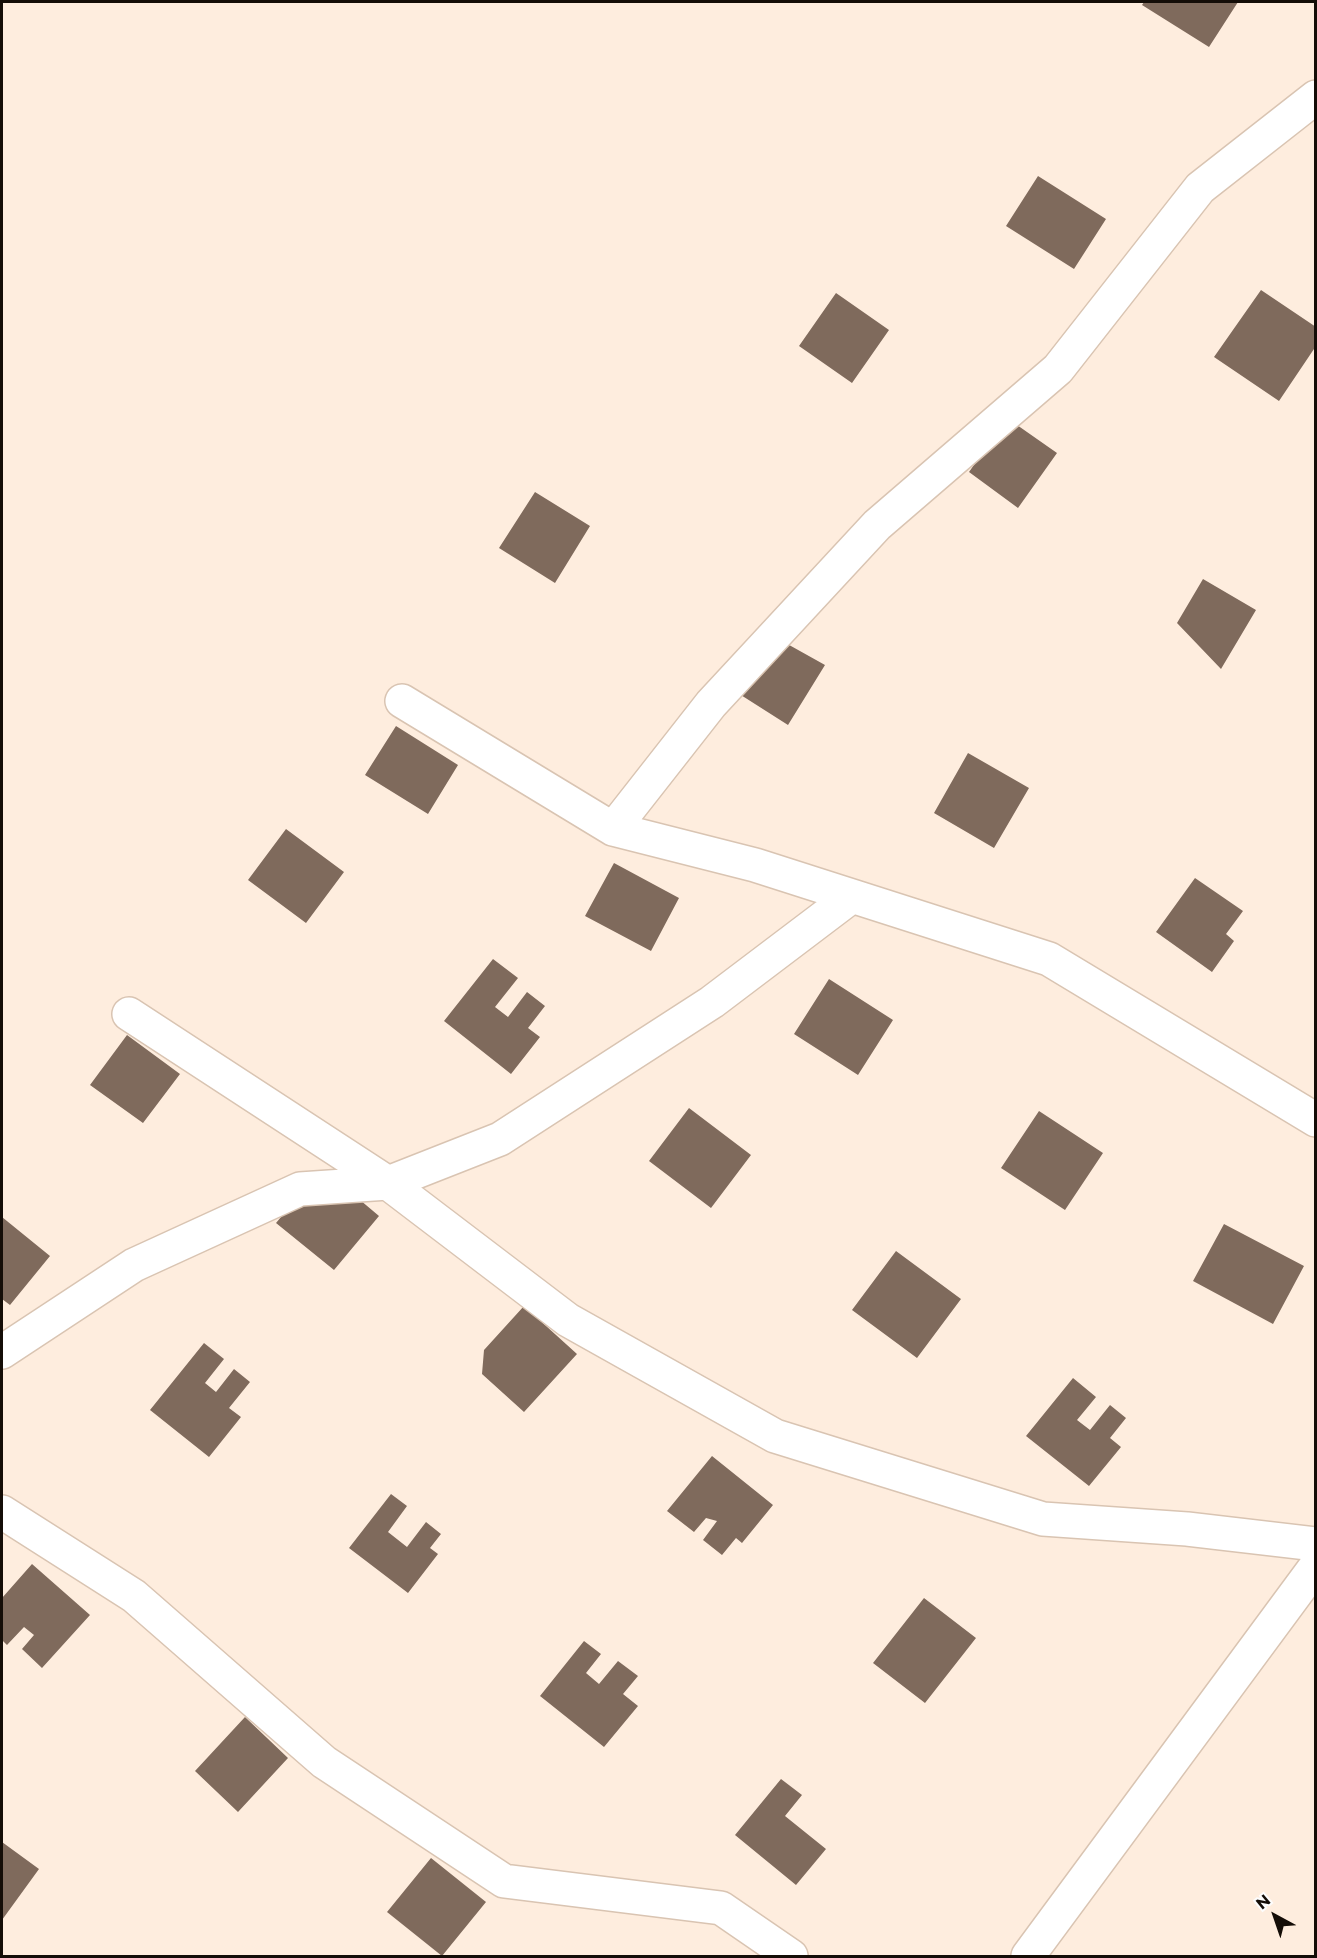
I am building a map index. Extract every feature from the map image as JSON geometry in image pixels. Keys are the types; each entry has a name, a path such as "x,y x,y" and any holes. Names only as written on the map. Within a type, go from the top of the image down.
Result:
{"street":[{"path":"613,829 711,704 877,525 1058,369 1200,188 1316,97"},
{"path":"402,701 613,829 755,865 1049,959 1316,1119"},
{"path":"2,1352 134,1265 300,1189 388,1183 500,1139 712,1002 852,896"},
{"path":"129,1014 388,1183 568,1320 775,1436 1043,1519 1187,1529 1316,1544"},
{"path":"2,1512 134,1596 324,1761 504,1881 721,1908 792,1956"},
{"path":"1028,1956 1316,1566"}],"building":[{"path":"1144,2 1238,2 1209,47 1142,5"},
{"path":"1038,176 1106,219 1074,269 1006,226"},
{"path":"1261,290 1316,327 1316,346 1279,401 1214,357"},
{"path":"836,293 889,330 852,383 799,346"},
{"path":"1007,418 1057,453 1018,508 969,472"},
{"path":"535,492 590,526 555,583 499,548"},
{"path":"1203,579 1256,610 1221,669 1177,623"},
{"path":"782,641 825,665 788,725 733,690"},
{"path":"396,726 458,765 428,814 365,775"},
{"path":"968,753 1029,788 994,848 934,813"},
{"path":"286,829 344,872 306,923 248,880"},
{"path":"614,863 679,898 651,951 585,916"},
{"path":"1195,878 1243,911 1226,934 1234,941 1212,972 1156,932"},
{"path":"493,959 518,978 495,1007 508,1017 527,992 545,1006 528,1028 540,1037 511,1074 444,1021"},
{"path":"829,979 893,1020 858,1075 794,1034"},
{"path":"127,1035 180,1074 143,1123 90,1085"},
{"path":"689,1108 751,1155 711,1208 649,1161"},
{"path":"1039,1111 1103,1153 1065,1210 1001,1168"},
{"path":"347,1189 379,1216 334,1270 276,1223 301,1193"},
{"path":"2,1217 50,1256 10,1305 2,1299"},
{"path":"1224,1224 1304,1266 1273,1324 1193,1281"},
{"path":"896,1251 961,1299 917,1358 852,1310"},
{"path":"524,1306 577,1354 524,1412 482,1374 484,1350"},
{"path":"204,1343 224,1359 205,1383 216,1392 234,1369 250,1382 229,1408 241,1417 209,1457 150,1410"},
{"path":"1073,1378 1096,1397 1077,1420 1090,1430 1110,1405 1126,1418 1110,1438 1121,1447 1089,1486 1026,1436"},
{"path":"712,1456 773,1505 742,1543 736,1538 722,1555 703,1540 717,1521 706,1518 694,1532 667,1511"},
{"path":"391,1494 407,1506 388,1532 407,1547 426,1522 441,1534 430,1548 438,1554 408,1593 349,1548"},
{"path":"32,1564 90,1615 42,1668 22,1649 34,1635 24,1627 7,1645 2,1640 2,1598"},
{"path":"924,1598 976,1638 925,1703 873,1663"},
{"path":"584,1641 601,1654 586,1673 599,1684 618,1661 638,1676 623,1694 638,1706 604,1747 540,1696"},
{"path":"245,1717 288,1758 238,1812 195,1771"},
{"path":"781,1779 802,1795 785,1816 826,1849 796,1885 735,1835"},
{"path":"2,1842 39,1869 2,1920"},
{"path":"431,1858 486,1902 442,1956 387,1912"}]}
